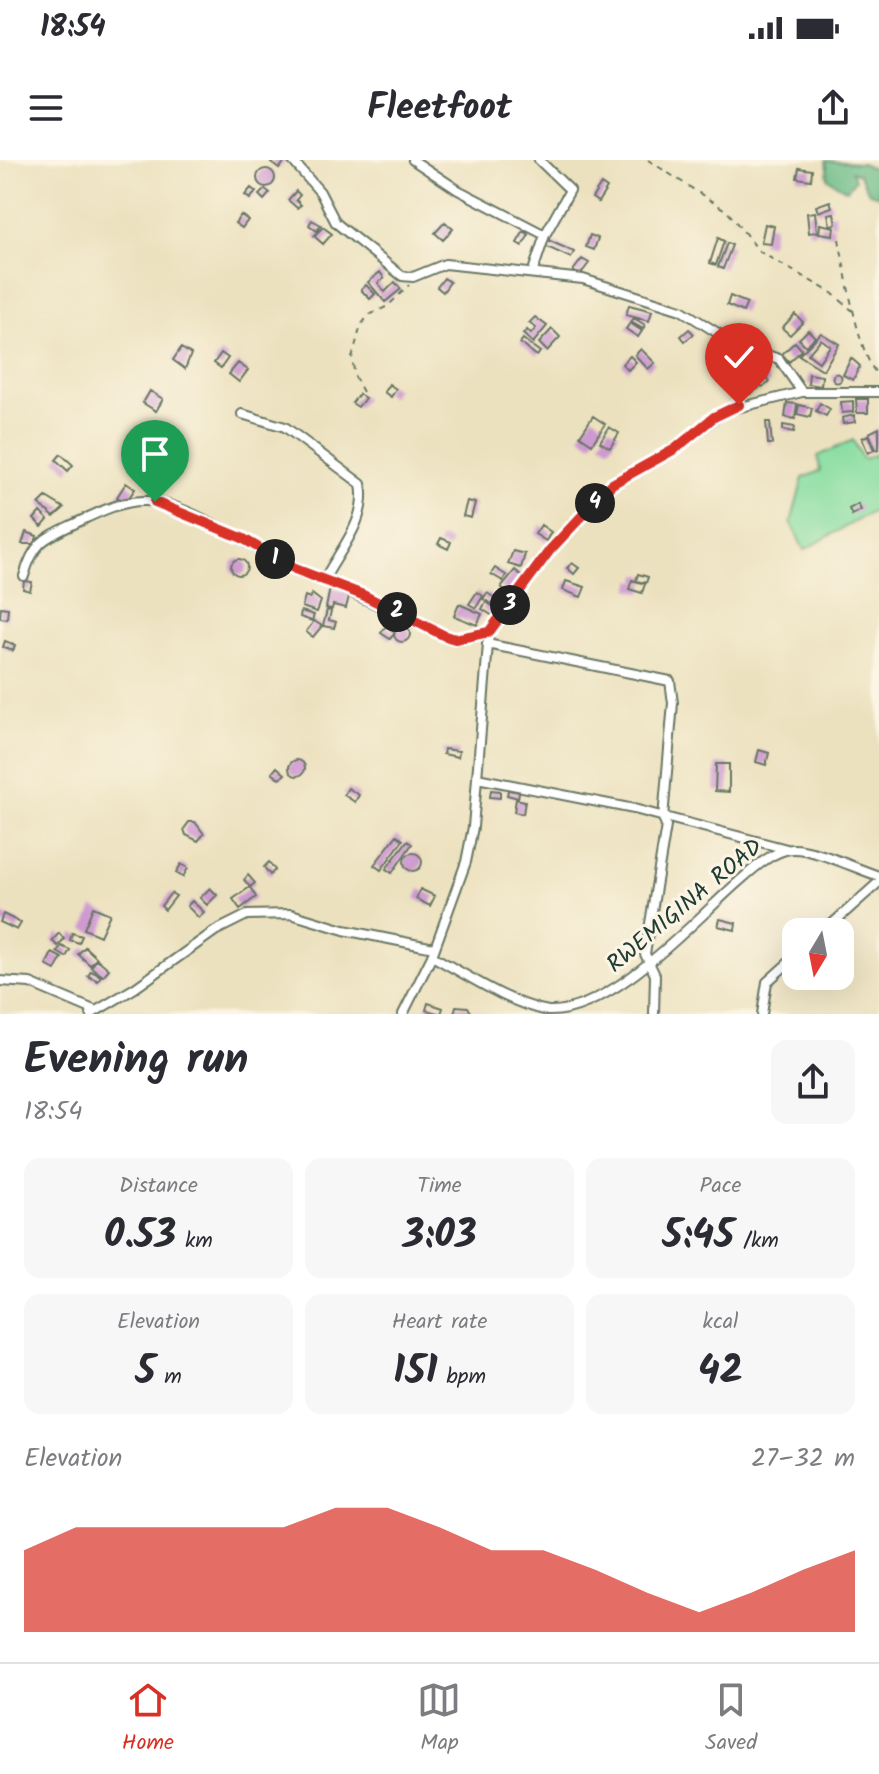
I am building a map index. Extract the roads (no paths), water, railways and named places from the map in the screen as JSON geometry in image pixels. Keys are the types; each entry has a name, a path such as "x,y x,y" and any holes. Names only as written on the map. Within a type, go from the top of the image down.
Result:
{"street":[{"path":"292,160 320,192 336,223 402,276 413,277 445,264 533,271 583,279 681,310 737,345 779,359 802,392"},
{"path":"413,160 458,190 545,235"},
{"path":"533,271 545,235 570,190 539,160"},
{"path":"403,1014 433,952 466,862 477,778 489,632 550,550 612,484 675,449 725,411 802,392 878,391"},
{"path":"242,414 285,427 361,484 364,499 360,516 324,580"},
{"path":"24,576 35,546 46,538 106,509 145,500 186,513 242,538 295,569 445,636 455,639 489,632"},
{"path":"487,644 670,681 673,703 663,818 666,826 645,954 655,975 654,1014"},
{"path":"477,778 663,818 788,849"},
{"name":"RWEMIGINA ROAD","path":"93,1013 215,931 247,915 291,914 433,952 551,1012 600,999 648,965 746,876 788,849 879,879"},
{"path":"838,918 879,879"},
{"path":"762,1014 767,982 782,969"},
{"path":"0,981 30,983 93,1013"}]}
